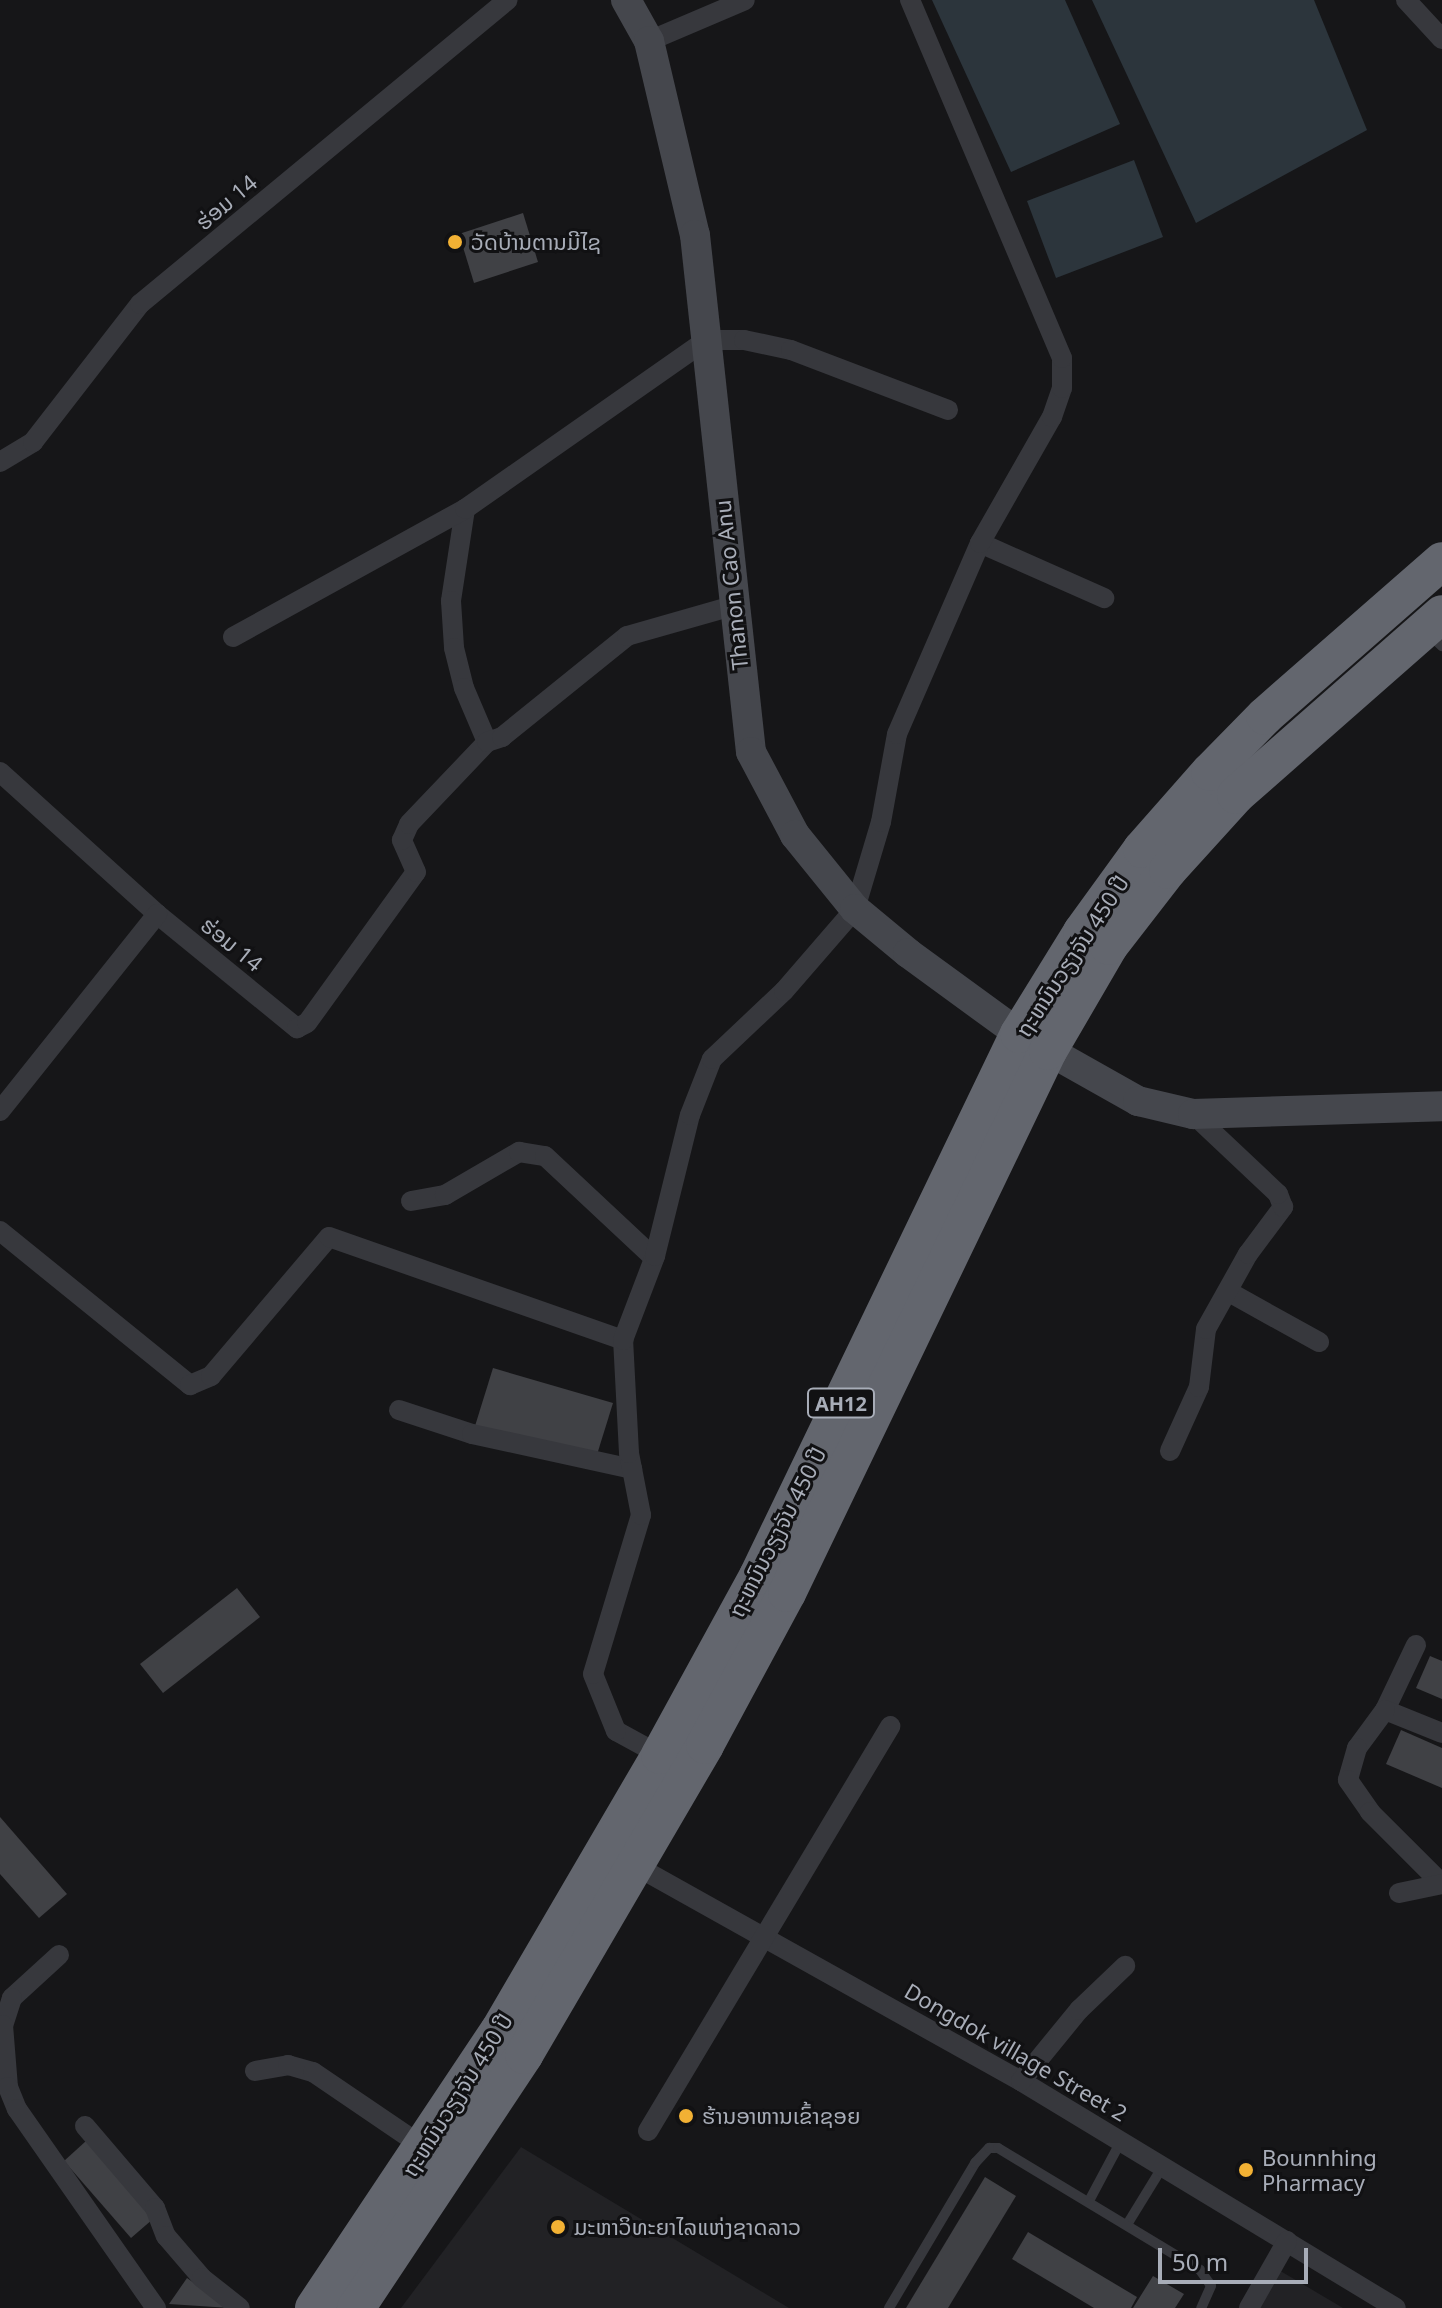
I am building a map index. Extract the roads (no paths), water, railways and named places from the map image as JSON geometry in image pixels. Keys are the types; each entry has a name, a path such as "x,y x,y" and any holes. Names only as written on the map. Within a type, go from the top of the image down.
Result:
{"highway":[{"name":"ຖະຫນົນວຽງຈັນ 450 ປີ","path":"356,2308 524,2055 621,1858 660,1755 758,1576 1034,1043 1142,849 1265,716 1442,561"},
{"name":"ຖະຫນົນວຽງຈັນ 450 ປີ","path":"314,2308 621,1858 787,1593 1034,1043 1168,870 1236,795 1436,630"}],"street":[{"name":"ຮ່ອມ 14","path":"0,462 33,442 140,304 507,0"},
{"name":"Thanon Cao Anu","path":"626,0 649,41 695,235 732,606 751,752 795,835 855,909 1034,1043 1138,1101 1193,1114 1442,1106"},
{"path":"649,41 745,0"},
{"path":"660,1755 616,1731 593,1674 641,1515 632,1469 623,1340 654,1258 690,1115 712,1059 784,991 855,909 881,822 897,734 980,543 1052,417 1062,388 1062,358 910,0"},
{"path":"1406,0 1442,39"},
{"path":"233,637 465,509 706,340 744,340 791,350 948,410"},
{"path":"465,509 451,601 454,648 464,688 487,742 502,737 627,636 732,606"},
{"path":"980,543 1104,598"},
{"name":"ຮ່ອມ 14","path":"0,772 157,914 297,1028 307,1023 410,881 415,863 402,840 409,824 487,742"},
{"path":"0,1111 157,914"},
{"path":"1170,1451 1199,1387 1206,1329 1248,1254 1283,1207 1278,1194 1193,1114"},
{"path":"411,1201 445,1195 519,1152 545,1156 654,1258"},
{"path":"0,1231 190,1385 211,1376 329,1237 623,1340"},
{"path":"1229,1292 1319,1342"},
{"path":"399,1410 472,1434 632,1469"},
{"path":"1416,1645 1385,1710 1357,1748 1348,1780 1370,1812 1442,1884"},
{"path":"1385,1710 1442,1733"},
{"path":"648,2131 890,1726"},
{"name":"Dongdok village Street 2","path":"621,1858 767,1936 1021,2081 1396,2308"},
{"path":"1399,1893 1442,1884"},
{"path":"59,1955 12,1998 3,2025 8,2087 17,2109 156,2308"},
{"path":"1021,2081 1079,2010 1125,1966"},
{"path":"255,2071 288,2065 313,2072 425,2148"},
{"path":"85,2126 155,2208 166,2236 202,2278 240,2308"},
{"path":"1249,2308 1287,2241"}],"lane":[{"path":"1089,2201 1121,2141"},
{"path":"889,2308 989,2148 998,2148 1128,2223 1208,2277 1211,2286 1201,2308"},
{"path":"1128,2223 1163,2166"}],"place":[{"name":"ວັດບ້ານຕານມີໄຊ","path":"455,242"},
{"name":"ຮ້ານອາຫານເຂົ້າຊອຍ","path":"686,2116"},
{"name":"Bounnhing Pharmacy","path":"1246,2170"},
{"name":"ມະຫາວິທະຍາໄລແຫ່ງຊາດລາວ","path":"558,2227"}]}
